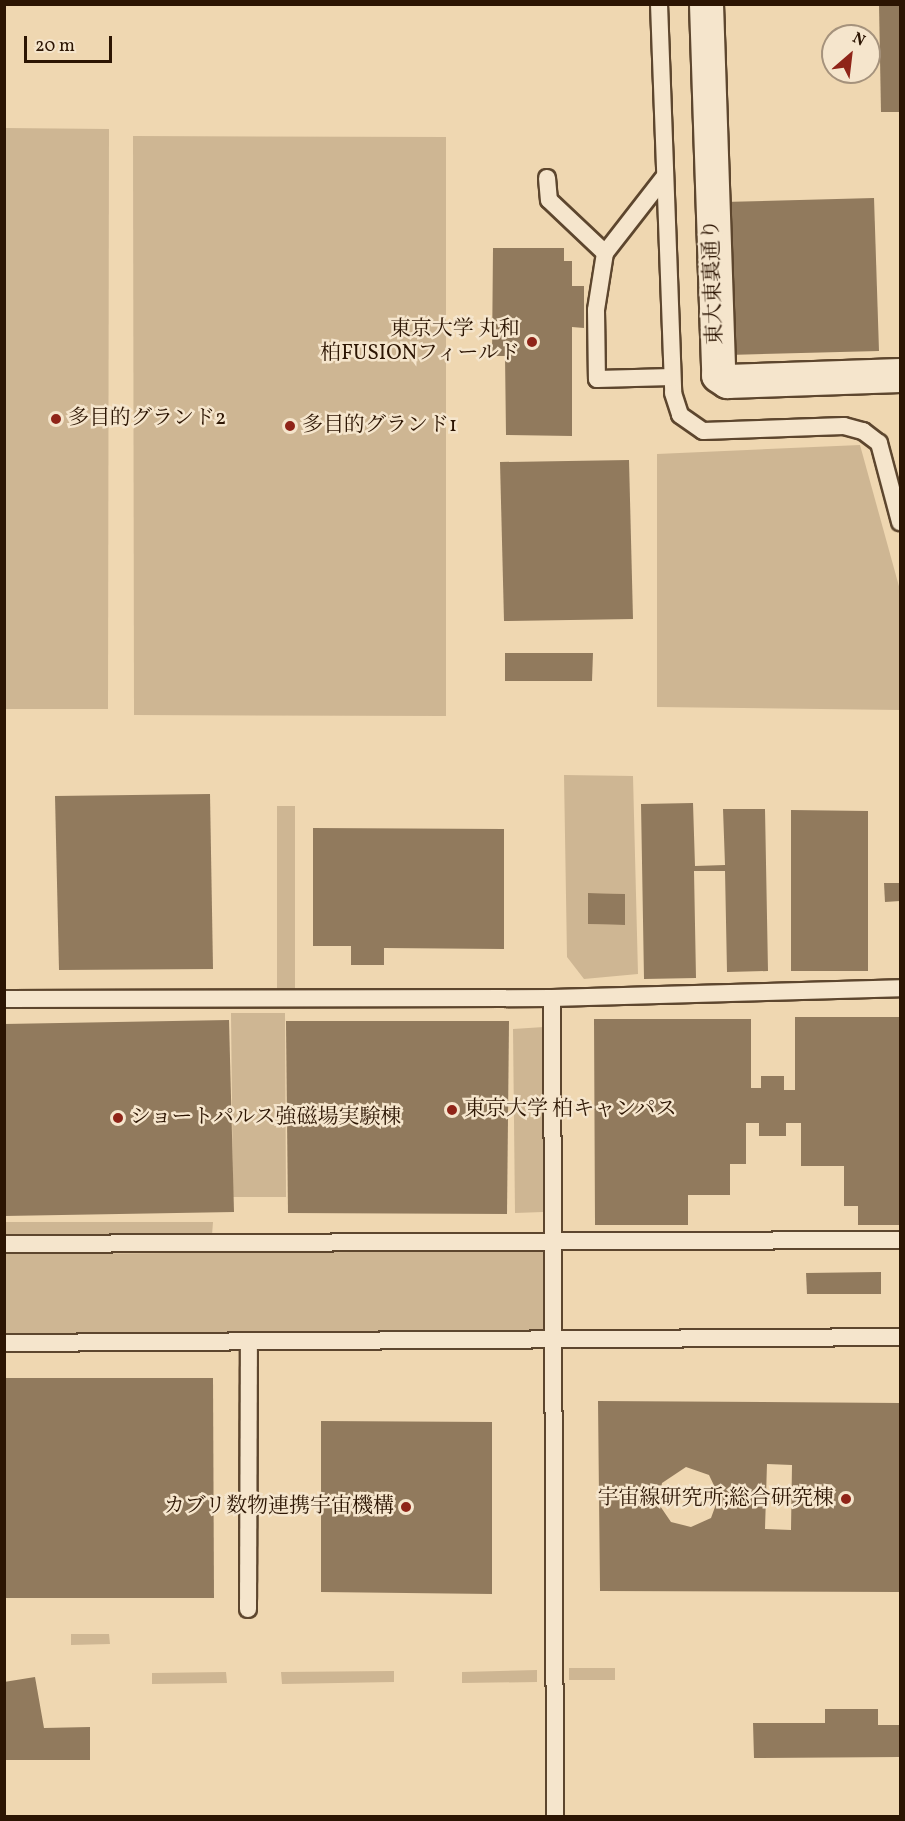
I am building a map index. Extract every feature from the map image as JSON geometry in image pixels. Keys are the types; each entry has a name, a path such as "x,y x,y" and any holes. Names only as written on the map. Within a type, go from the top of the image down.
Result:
{"street":[{"name":"東大東裏通り","path":"706,4 718,375 726,381 900,375"}],"lane":[{"path":"659,4 672,377 680,415 703,431 844,426 870,435 879,443 900,522"},
{"path":"665,176 604,253 596,310 597,379 672,377"},
{"path":"547,178 549,200 604,253"},
{"path":"4,999 552,998 900,988"},
{"path":"552,998 551,1243 554,1339 555,1816"},
{"path":"4,1244 900,1240"},
{"path":"4,1343 900,1337"},
{"path":"248,1609 249,1343"}],"shaded area":[{"name":"多目的グランド2","path":"5,128 109,129 108,709 5,709"},
{"name":"多目的グランド1","path":"133,136 446,137 446,716 134,715"},
{"path":"860,445 900,590 900,710 657,707 657,454"},
{"path":"564,775 633,776 638,974 584,979 567,957","holes":["588,893 625,894 624,925 588,924"]},
{"path":"277,806 295,806 295,990 277,990"},
{"path":"231,1013 285,1013 286,1197 233,1197"},
{"path":"544,1027 543,1212 515,1213 513,1029"},
{"path":"5,1222 213,1222 212,1235 5,1235"},
{"path":"544,1251 544,1332 5,1334 4,1254"},
{"path":"71,1634 109,1634 110,1644 71,1645"},
{"path":"569,1668 615,1668 615,1680 569,1680"},
{"path":"537,1670 537,1682 462,1683 462,1672"},
{"path":"394,1671 394,1682 282,1684 281,1672"},
{"path":"226,1672 227,1683 152,1684 152,1673"}],"building":[{"path":"879,5 900,5 900,112 881,112"},
{"path":"874,198 879,351 728,355 723,202"},
{"name":"東京大学 丸和 柏FUSIONフィールド","path":"493,248 564,248 564,261 572,261 572,286 584,286 584,328 572,327 572,436 506,435 505,356 492,356"},
{"path":"629,460 633,619 504,621 500,462"},
{"path":"505,653 593,653 592,681 505,681"},
{"path":"210,794 213,969 59,970 55,796"},
{"path":"693,803 695,866 725,865 723,809 765,809 768,971 727,972 725,871 694,871 696,978 644,979 641,804"},
{"path":"791,810 868,811 868,971 791,971"},
{"path":"313,828 504,829 504,949 384,948 384,965 351,965 351,946 313,946"},
{"path":"884,883 900,883 900,901 885,902"},
{"path":"588,893 625,894 625,925 588,924"},
{"path":"795,1017 900,1017 900,1225 858,1225 858,1206 844,1206 844,1166 801,1166 801,1123 786,1123 786,1136 759,1136 759,1123 746,1123 746,1164 730,1164 730,1195 688,1195 688,1225 595,1225 594,1019 751,1019 751,1088 761,1088 761,1076 784,1076 784,1090 795,1090"},
{"name":"ショートパルス強磁場実験棟","path":"229,1020 234,1212 4,1216 4,1024"},
{"path":"286,1021 509,1021 507,1214 288,1213"},
{"path":"881,1272 881,1294 807,1294 806,1273"},
{"path":"4,1378 213,1378 214,1598 4,1598"},
{"name":"宇宙線研究所;総合研究棟","path":"598,1401 900,1403 900,1592 600,1591","holes":["767,1464 792,1465 791,1530 765,1529","686,1467 709,1475 719,1496 711,1518 691,1527 671,1522 658,1503 662,1483"]},
{"name":"カブリ数物連携宇宙機構","path":"321,1421 492,1422 492,1594 321,1592"},
{"path":"35,1677 44,1728 90,1727 90,1760 4,1760 4,1682"},
{"path":"825,1709 878,1709 878,1725 900,1725 900,1757 754,1758 753,1723 825,1723"}],"place":[{"name":"東京大学 丸和 柏FUSIONフィールド","path":"532,342"},
{"name":"多目的グランド2","path":"56,419"},
{"name":"多目的グランド1","path":"290,426"},
{"name":"東京大学 柏キャンパス","path":"452,1110"},
{"name":"ショートパルス強磁場実験棟","path":"118,1118"},
{"name":"宇宙線研究所;総合研究棟","path":"846,1499"},
{"name":"カブリ数物連携宇宙機構","path":"406,1507"}]}
